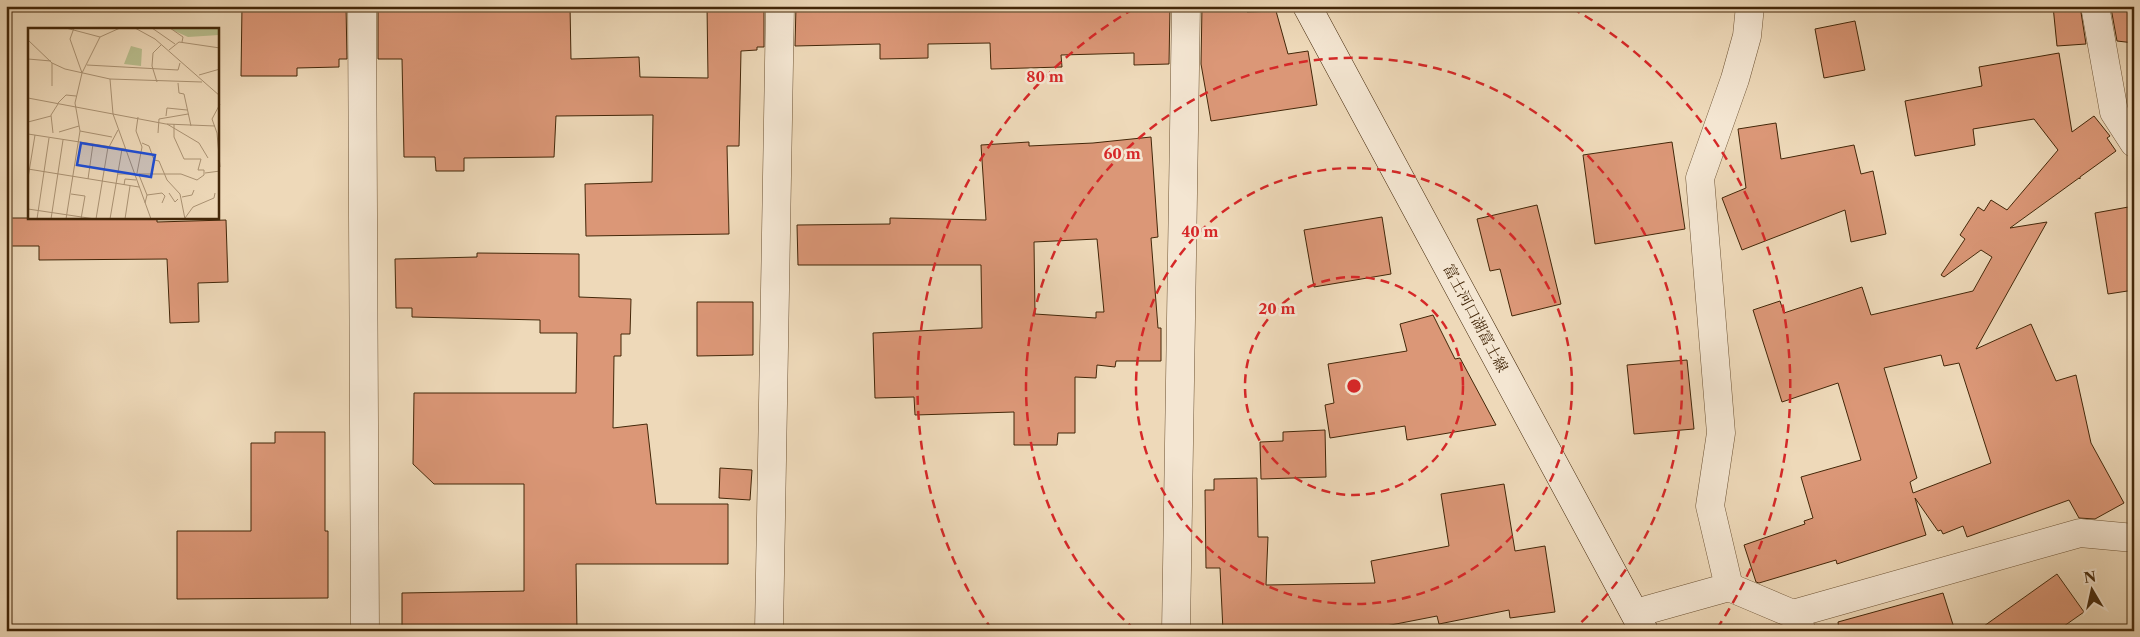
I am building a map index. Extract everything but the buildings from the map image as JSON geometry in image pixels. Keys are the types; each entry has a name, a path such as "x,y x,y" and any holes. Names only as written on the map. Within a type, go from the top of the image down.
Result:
{"street":[{"path":"362,6 365,631"},
{"path":"769,631 780,6"},
{"path":"1176,631 1186,6"},
{"name":"富士河口湖富士線","path":"1307,6 1640,622"},
{"path":"1729,587 1710,506 1721,434 1700,178 1747,36 1750,6"},
{"path":"2095,6 2114,112 2134,143"},
{"path":"1640,622 1729,587 1798,622 2080,533 2134,538"}]}
